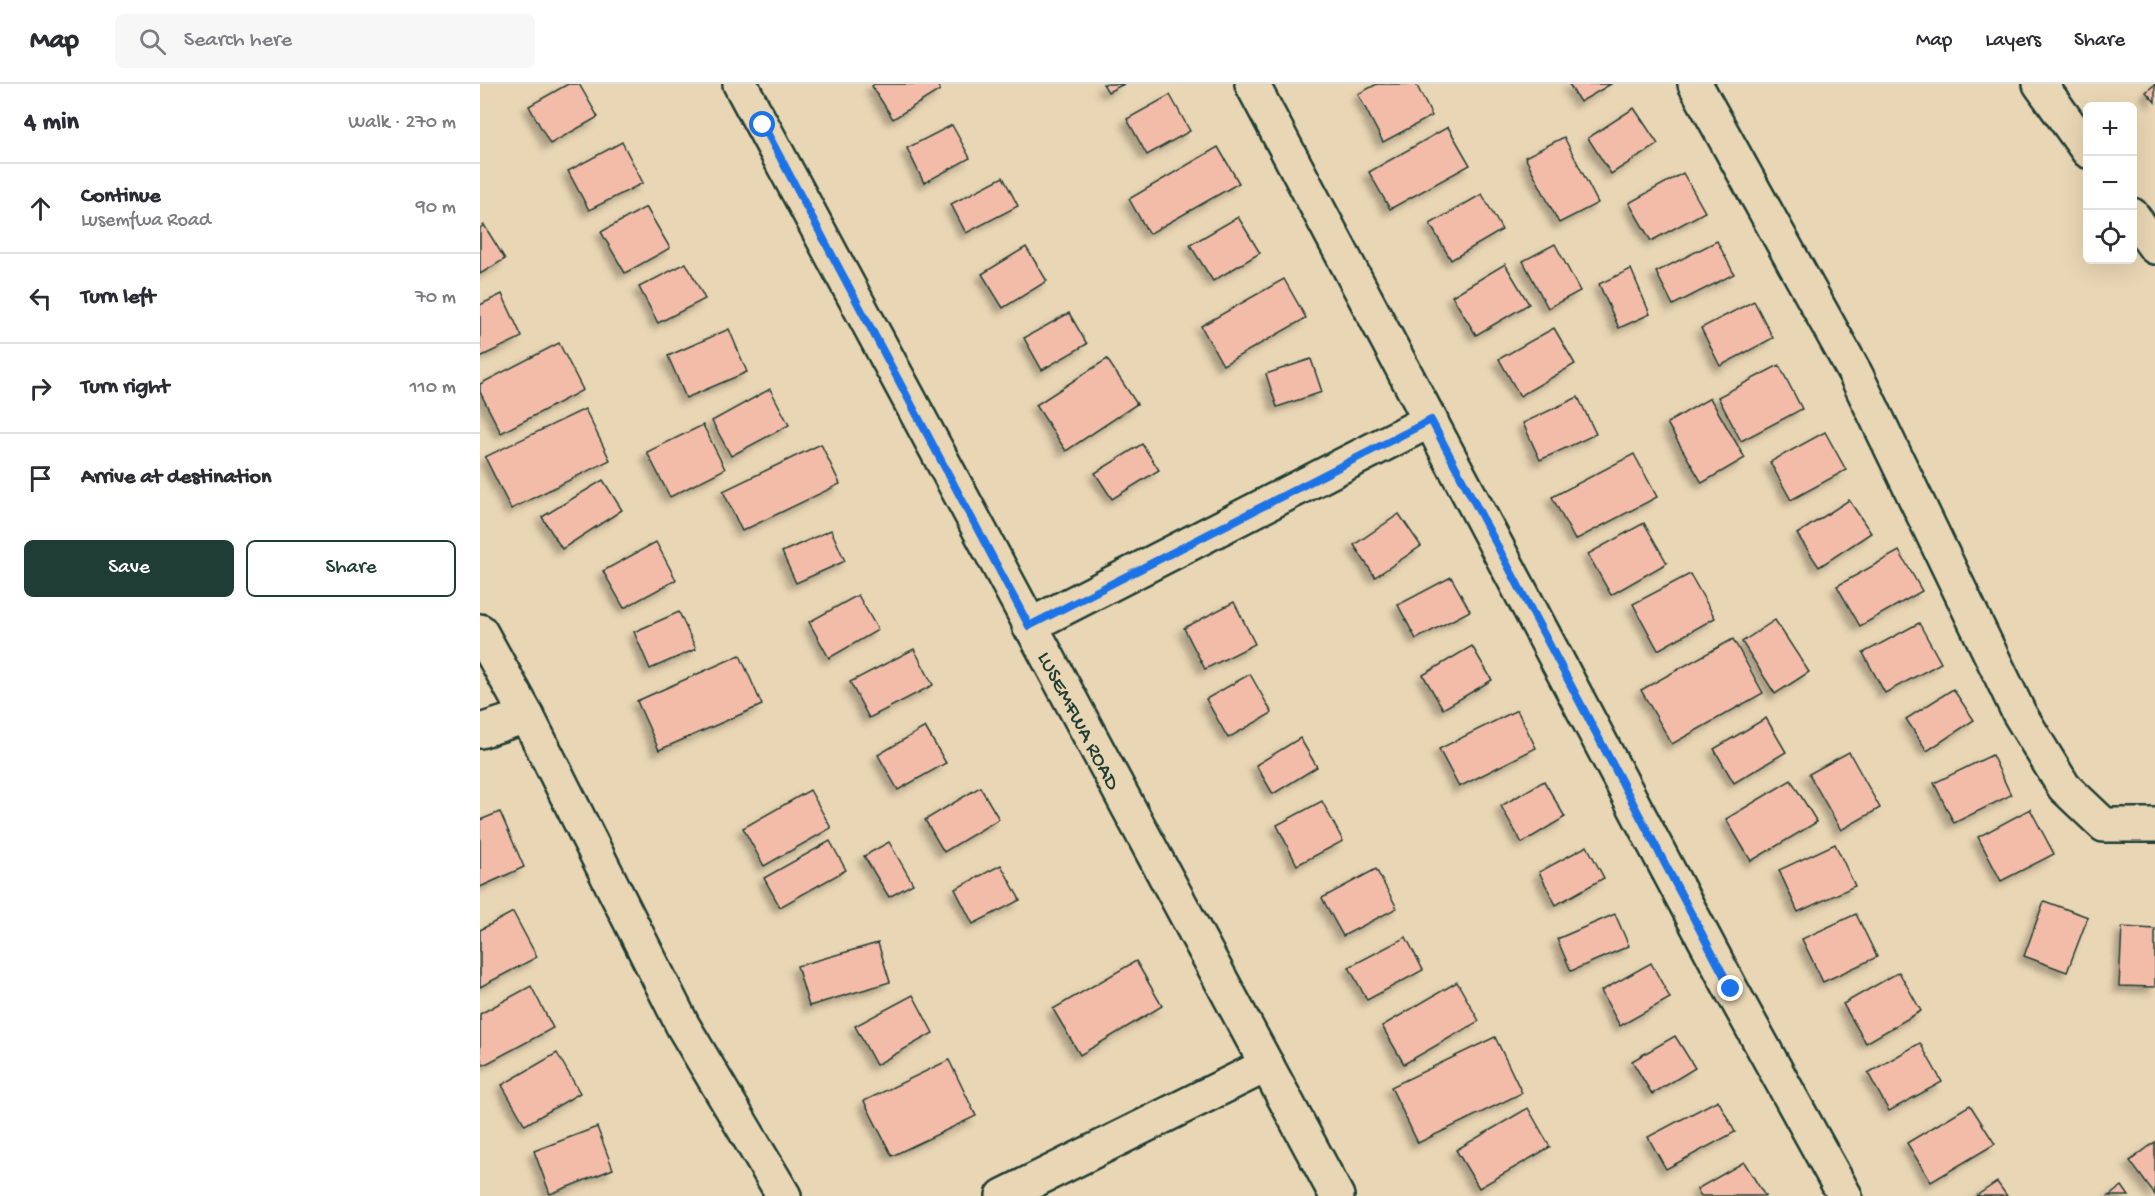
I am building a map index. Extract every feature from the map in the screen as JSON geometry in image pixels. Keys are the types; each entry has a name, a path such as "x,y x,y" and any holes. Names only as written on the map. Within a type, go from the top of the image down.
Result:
{"street":[{"name":"LUSEMFWA ROAD","path":"740,84 1337,1196"},
{"path":"1252,84 1731,989 1845,1196"},
{"path":"1695,84 1856,375 2019,713 2064,787 2104,825 2155,825"},
{"path":"2040,84 2083,144"},
{"path":"2137,221 2155,247"},
{"path":"1029,626 1431,420"},
{"path":"480,631 527,716 683,1026 784,1196"},
{"path":"480,731 527,716"},
{"path":"1003,1196 1267,1065"}],"building":[{"path":"568,84 579,84 598,117 550,144 529,106"},
{"path":"874,84 937,84 940,90 893,119 872,86"},
{"path":"1103,84 1124,84 1108,92"},
{"path":"1377,84 1416,84 1432,116 1383,142 1358,94"},
{"path":"1569,84 1611,84 1580,102"},
{"path":"2155,84 2155,102 2146,92"},
{"path":"1170,95 1190,131 1147,155 1127,119"},
{"path":"1634,108 1658,144 1611,174 1588,138"},
{"path":"952,125 970,158 924,183 907,148"},
{"path":"1448,127 1470,165 1390,209 1369,172"},
{"path":"1564,137 1598,203 1559,223 1525,157"},
{"path":"622,142 643,183 589,210 568,171"},
{"path":"1218,147 1239,183 1149,234 1129,199"},
{"path":"1683,173 1705,212 1651,241 1629,203"},
{"path":"1003,177 1018,206 966,233 951,204"},
{"path":"1482,194 1502,230 1451,260 1430,224"},
{"path":"646,207 670,248 625,273 601,232"},
{"path":"1238,217 1260,253 1213,281 1190,245"},
{"path":"484,225 505,259 480,274 480,228"},
{"path":"1717,241 1734,274 1673,305 1656,272"},
{"path":"1555,244 1580,291 1548,308 1523,261"},
{"path":"1026,247 1047,281 1003,308 982,274"},
{"path":"686,263 705,299 658,323 639,287"},
{"path":"1505,264 1529,304 1476,335 1452,296"},
{"path":"1631,269 1650,314 1619,328 1599,284"},
{"path":"1284,279 1306,318 1223,365 1201,326"},
{"path":"502,294 522,337 480,357 480,305"},
{"path":"1754,301 1773,338 1720,366 1701,328"},
{"path":"1069,313 1087,344 1042,370 1024,338"},
{"path":"1554,328 1575,364 1520,396 1499,359"},
{"path":"729,329 747,372 686,398 668,356"},
{"path":"559,343 583,390 501,433 480,392 480,384"},
{"path":"1107,359 1137,404 1066,451 1036,405"},
{"path":"1311,359 1322,392 1277,407 1266,374"},
{"path":"1779,365 1802,409 1741,441 1718,397"},
{"path":"770,389 789,425 731,456 712,421"},
{"path":"1578,397 1596,434 1540,460 1523,423"},
{"path":"1710,398 1745,458 1702,483 1667,423"},
{"path":"585,409 610,460 511,509 485,457"},
{"path":"703,425 725,469 670,497 647,452"},
{"path":"1825,432 1846,470 1791,500 1770,462"},
{"path":"821,444 840,484 742,531 723,491"},
{"path":"1142,444 1159,470 1112,499 1095,473"},
{"path":"1634,454 1657,497 1575,540 1552,497"},
{"path":"603,480 622,510 562,549 542,517"},
{"path":"1849,500 1871,533 1819,567 1797,534"},
{"path":"1399,514 1421,546 1375,577 1354,545"},
{"path":"1644,523 1667,563 1611,595 1588,554"},
{"path":"831,530 845,561 796,583 782,552"},
{"path":"656,542 676,580 624,608 603,571"},
{"path":"1899,551 1922,591 1860,626 1837,586"},
{"path":"1690,574 1715,618 1658,650 1633,604"},
{"path":"1451,577 1470,611 1416,639 1398,605"},
{"path":"858,595 878,630 829,658 809,622"},
{"path":"1234,602 1255,644 1205,669 1184,628"},
{"path":"679,612 696,649 650,669 634,632"},
{"path":"1775,620 1809,672 1775,694 1742,642"},
{"path":"1919,623 1941,663 1885,693 1863,653"},
{"path":"1733,639 1763,693 1672,744 1641,690"},
{"path":"1472,646 1492,680 1443,709 1423,675"},
{"path":"914,649 933,685 869,718 850,682"},
{"path":"740,655 762,705 659,750 637,701"},
{"path":"1250,674 1272,713 1228,738 1206,699"},
{"path":"1953,689 1974,720 1927,751 1906,719"},
{"path":"1517,710 1536,748 1459,787 1439,749"},
{"path":"1766,718 1786,752 1734,783 1714,749"},
{"path":"925,727 946,763 898,790 878,755"},
{"path":"1300,738 1317,767 1273,794 1256,765"},
{"path":"1849,752 1880,808 1841,830 1809,774"},
{"path":"1992,755 2011,795 1954,823 1934,783"},
{"path":"1791,780 1817,822 1751,861 1726,819"},
{"path":"1544,781 1565,817 1522,843 1501,806"},
{"path":"980,787 999,819 944,852 925,820"},
{"path":"810,790 831,828 764,866 743,828"},
{"path":"1322,801 1343,841 1297,865 1277,825"},
{"path":"2030,809 2054,854 2001,881 1978,837"},
{"path":"500,812 524,867 480,887 480,820"},
{"path":"830,841 846,870 780,907 764,878"},
{"path":"889,842 913,884 889,897 864,856"},
{"path":"1835,844 1855,886 1798,912 1779,870"},
{"path":"1587,846 1604,878 1556,905 1539,872"},
{"path":"1001,865 1020,900 973,924 955,889"},
{"path":"1376,869 1397,908 1343,936 1322,898"},
{"path":"2044,901 2088,917 2067,972 2024,956"},
{"path":"513,912 537,957 480,987 480,930"},
{"path":"1615,914 1629,946 1571,971 1557,939"},
{"path":"1856,914 1877,957 1823,982 1802,939"},
{"path":"2122,927 2155,929 2155,987 2119,986"},
{"path":"1406,937 1423,970 1367,1000 1349,967"},
{"path":"878,943 890,982 809,1006 797,966"},
{"path":"1136,961 1162,1006 1080,1055 1053,1009"},
{"path":"1651,963 1670,998 1620,1026 1601,991"},
{"path":"1899,972 1921,1011 1866,1043 1843,1004"},
{"path":"1457,982 1479,1021 1404,1064 1382,1026"},
{"path":"531,986 553,1028 484,1065 480,1057 480,1014"},
{"path":"913,995 933,1033 876,1065 855,1026"},
{"path":"1675,1036 1695,1068 1652,1094 1632,1061"},
{"path":"1495,1037 1522,1093 1418,1143 1391,1087"},
{"path":"1920,1043 1942,1082 1889,1111 1868,1073"},
{"path":"557,1053 580,1093 525,1125 502,1085"},
{"path":"949,1060 976,1116 892,1156 864,1101"},
{"path":"1718,1100 1735,1132 1666,1169 1648,1137"},
{"path":"1970,1105 1995,1144 1931,1182 1907,1143"},
{"path":"1528,1108 1550,1147 1479,1188 1456,1150"},
{"path":"597,1127 613,1169 550,1194 534,1151"},
{"path":"2155,1142 2155,1195 2130,1161"},
{"path":"1744,1162 1765,1196 1701,1196 1697,1189"},
{"path":"1997,1182 2007,1196 1976,1196"},
{"path":"2122,1186 2129,1196 2109,1196"}],"route":[{"path":"763,125 1029,626 1431,420 1731,989"}]}
